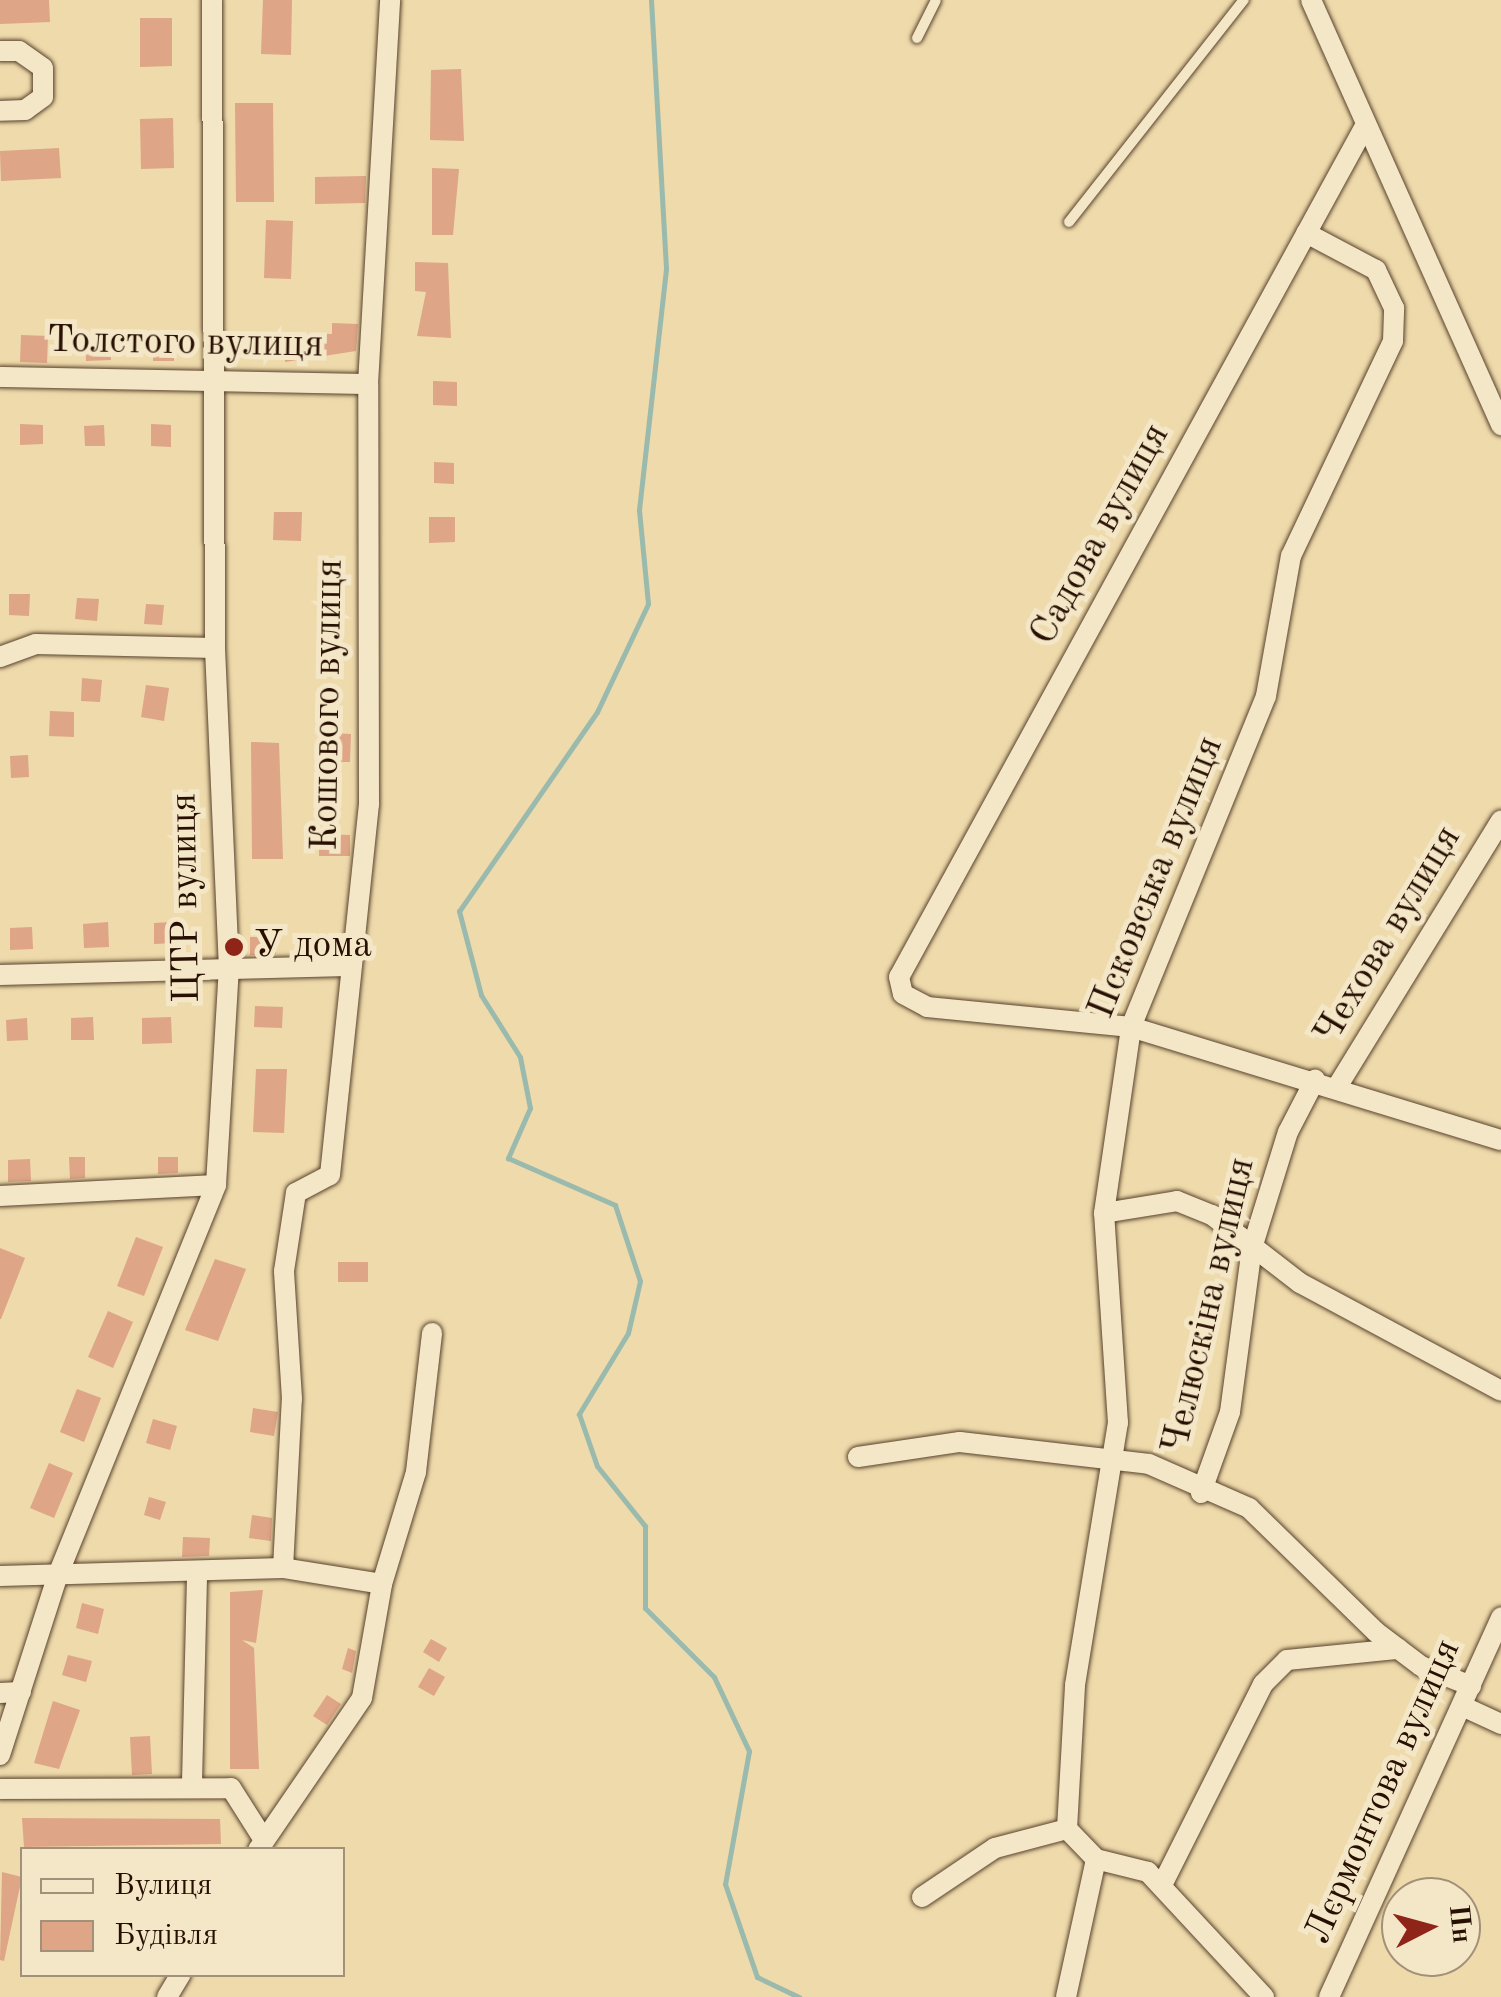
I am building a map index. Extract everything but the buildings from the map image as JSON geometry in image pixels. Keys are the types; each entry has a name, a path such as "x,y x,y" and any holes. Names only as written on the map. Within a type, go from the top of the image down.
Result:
{"street":[{"name":"ЦТР вулиця","path":"0,1755 10,1692 216,1185 230,968 215,648 212,0"},
{"name":"Кошового вулиця","path":"282,1568 292,1399 284,1272 296,1192 330,1175 346,966 369,804 368,384 390,0"},
{"path":"1311,0 1501,425"},
{"path":"0,52 19,51 42,68 43,97 25,110 0,111"},
{"name":"Садова вулиця","path":"1131,1028 927,1007 903,994 899,977 1365,126"},
{"name":"Псковська вулиця","path":"1067,1830 1075,1685 1108,1457 1118,1424 1104,1213 1131,1028 1254,732 1291,556 1393,341 1394,308 1376,270 1306,232"},
{"name":"Толстого вулиця","path":"0,377 214,376 368,384"},
{"path":"0,657 36,644 215,648"},
{"name":"Чехова вулиця","path":"1338,1087 1501,820"},
{"path":"0,975 346,966"},
{"path":"1131,1028 1338,1087 1501,1140"},
{"name":"Челюскіна вулиця","path":"1202,1493 1230,1412 1252,1248 1288,1132 1314,1080"},
{"path":"0,1196 216,1185"},
{"path":"1104,1213 1177,1200 1252,1248 1501,1391"},
{"path":"0,1789 192,1782 231,1788 261,1844 362,1698 382,1584 416,1472 432,1333"},
{"path":"858,1457 960,1442 1149,1464 1202,1493 1249,1508 1398,1649 1501,1724"},
{"path":"0,1576 197,1574 282,1568 382,1584"},
{"path":"192,1782 197,1574"},
{"name":"Лєрмонтова вулиця","path":"1329,1997 1501,1616"},
{"path":"1162,1885 1263,1684 1286,1660 1398,1649"},
{"path":"922,1897 995,1848 1067,1830 1096,1859 1134,1866 1162,1885 1264,1997"},
{"path":"1066,1997 1096,1859"}],"lane":[{"path":"917,38 936,0"},
{"path":"1069,222 1244,0"}],"waterway":[{"path":"651,0 666,269 639,510 648,604 597,712 459,911 481,995 520,1057 530,1108 508,1158 615,1205 640,1281 628,1333 579,1414 597,1466 645,1526 645,1608 714,1677 749,1751 725,1884 757,1977 799,1997"}],"place":[{"name":"У дома","path":"234,947"}]}
